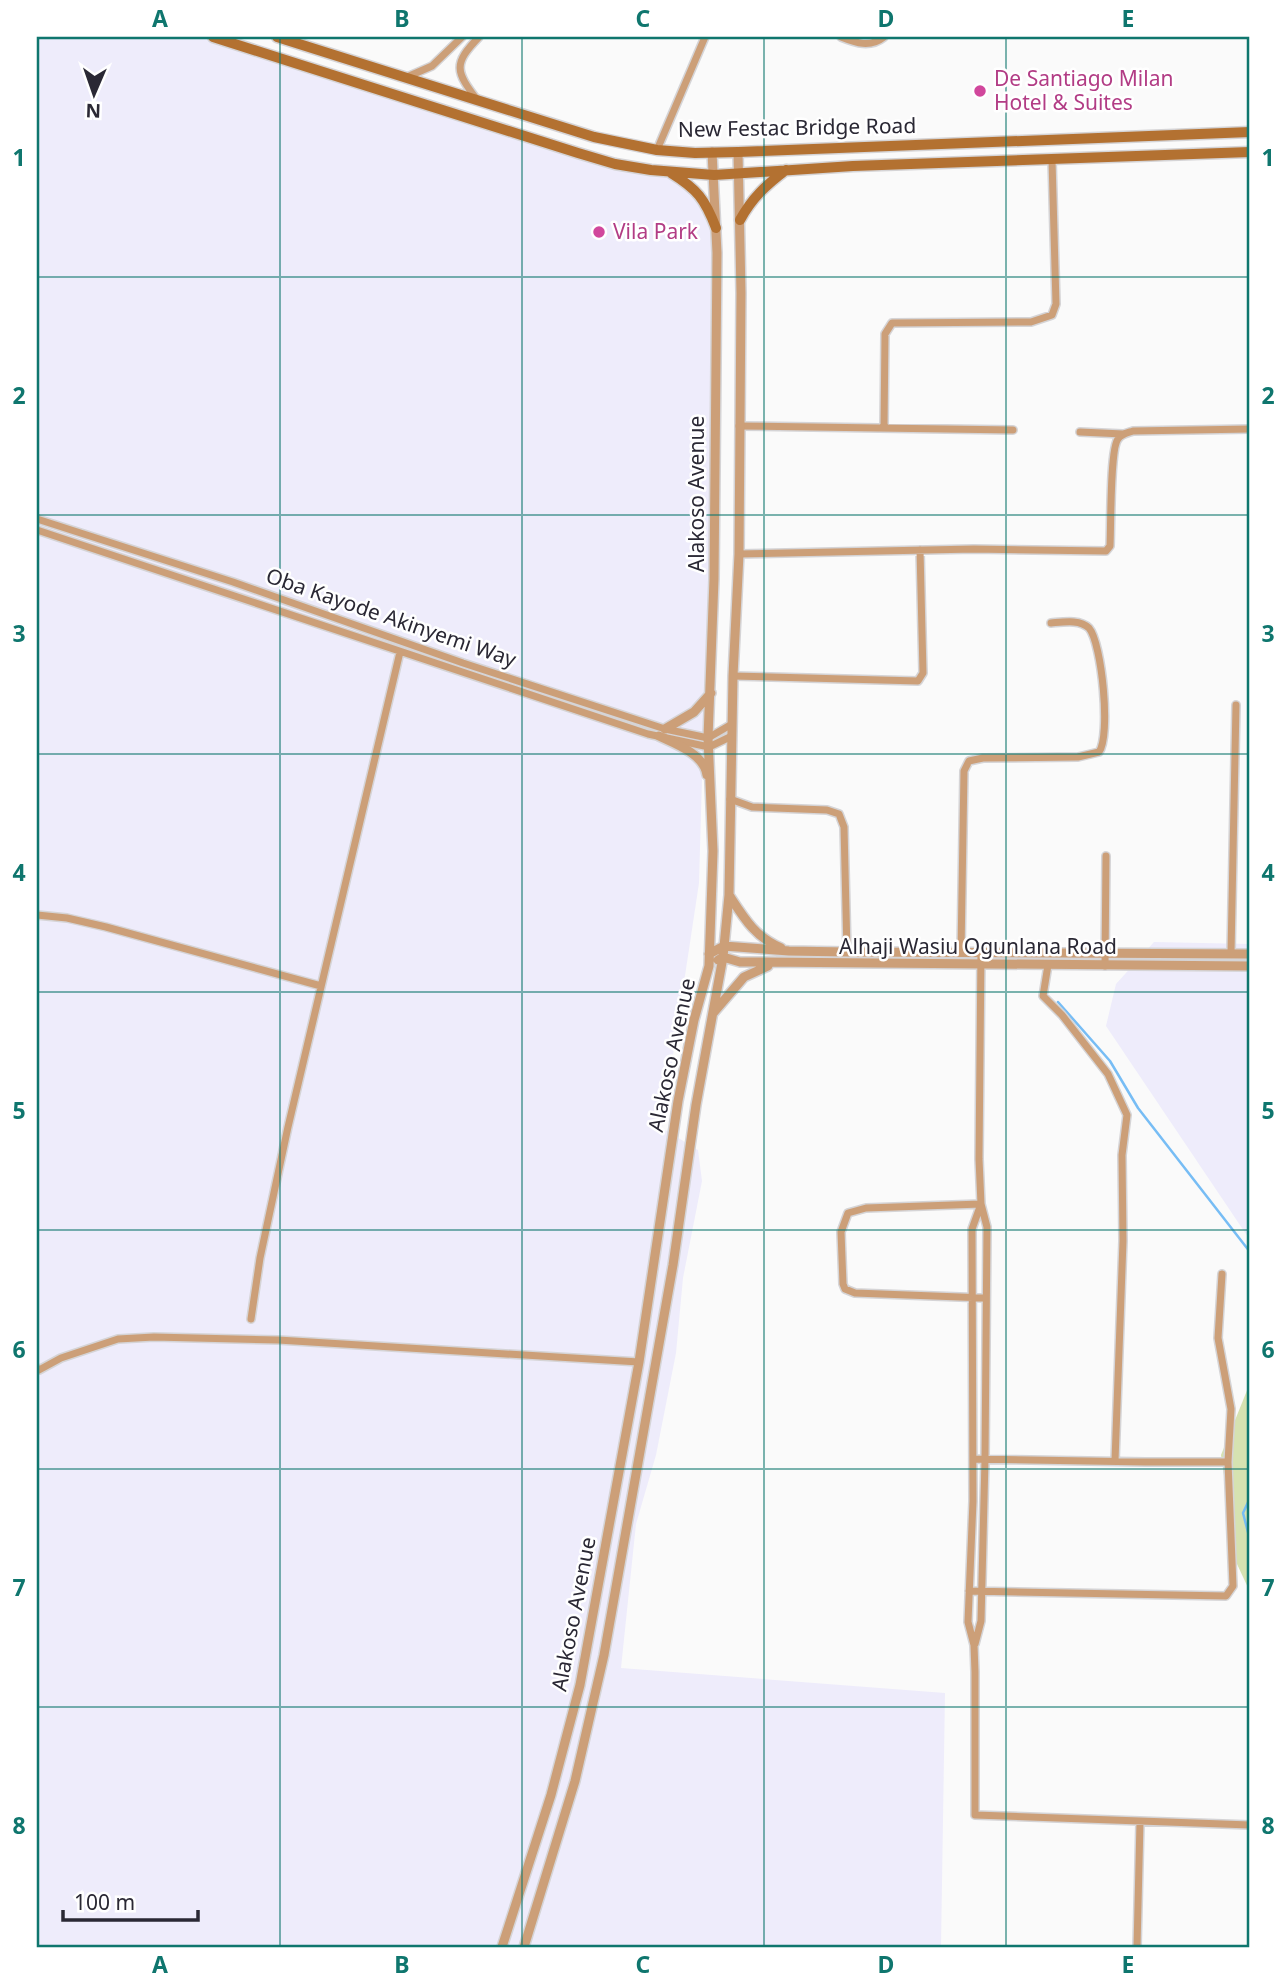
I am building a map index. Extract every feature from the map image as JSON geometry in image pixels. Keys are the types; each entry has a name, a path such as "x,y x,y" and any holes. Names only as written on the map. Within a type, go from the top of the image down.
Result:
{"main road":[{"path":"213,37 578,153 615,164 670,173 713,175 1250,152"},
{"name":"New Festac Bridge Road","path":"277,37 594,137 657,150 738,152 1250,131"},
{"path":"1001,161 1002,142"},
{"path":"740,220 750,202 786,170"},
{"path":"670,173 692,186 707,205 716,228"}],"street":[{"path":"407,76 432,66 462,37"},
{"path":"479,37 462,54 460,65 463,77 479,101"},
{"path":"657,150 705,37"},
{"path":"841,37 855,43 869,44 884,37"},
{"name":"Alakoso Avenue","path":"502,1947 551,1795 580,1685 639,1362 678,1101 694,1020 709,966 713,900 708,742 712,692 716,228 712,152"},
{"name":"Alakoso Avenue","path":"524,1947 534,1907 575,1781 604,1655 671,1278 696,1105 723,957 729,895 733,676 739,554 738,152"},
{"path":"884,428 885,334 892,323 1031,322 1052,315 1056,304 1052,160"},
{"path":"739,426 1013,430"},
{"path":"1080,432 1123,434 1133,431 1250,429"},
{"path":"739,554 920,550 1105,551 1110,546 1112,520 1112,456 1118,438 1123,434"},
{"name":"Oba Kayode Akinyemi Way","path":"37,519 233,582 662,733"},
{"name":"Oba Kayode Akinyemi Way","path":"37,530 400,652 662,733 708,742"},
{"path":"733,676 918,681 923,673 920,550"},
{"path":"961,951 964,771 969,761 983,758 1078,757 1099,752 1103,747 1101,674 1094,639 1089,629 1076,622 1051,623"},
{"path":"251,1319 274,1190 400,652"},
{"path":"712,692 694,712 662,733 688,750 706,769 712,806"},
{"path":"1231,953 1236,705"},
{"path":"708,742 732,724"},
{"path":"708,742 732,736"},
{"path":"730,799 752,807 827,810 839,814 844,827 847,952"},
{"path":"1105,966 1106,856"},
{"path":"729,895 757,934 789,951"},
{"path":"37,915 67,918 106,927 321,986"},
{"path":"709,954 724,946"},
{"name":"Alhaji Wasiu Ogunlana Road","path":"724,946 847,952 1250,954"},
{"path":"974,1645 979,1631 985,1459 987,1227 981,1204 981,951"},
{"path":"709,966 723,957"},
{"name":"Alhaji Wasiu Ogunlana Road","path":"723,957 740,962 783,963 1250,966"},
{"path":"713,1014 744,977 760,968 783,963"},
{"path":"1048,965 1043,996 1062,1015 1108,1074 1127,1115 1122,1155 1123,1241 1115,1461"},
{"path":"981,1204 972,1229 973,1459 968,1622 974,1645 975,1815 1250,1825"},
{"path":"981,1204 855,1210 848,1213 841,1232 843,1284 845,1289 850,1291 921,1297 986,1298"},
{"path":"969,1591 1226,1596 1233,1586 1228,1462 1231,1409 1218,1338 1222,1274"},
{"path":"37,1368 39,1370 61,1358 118,1339 154,1337 334,1343 639,1362"},
{"path":"973,1459 1228,1462"},
{"path":"1138,1947 1140,1822"},
{"path":"516,1905 534,1907"}],"shaded area":[{"path":"37,37 206,37 511,137 685,176 717,213 715,453 699,883 662,1128 698,1150 702,1181 683,1278 676,1353 656,1455 636,1524 621,1668 945,1693 941,1947 37,1947"},
{"path":"1154,942 1250,944 1250,1240 1106,1026 1116,984"}],"green space":[{"path":"1250,1383 1250,1592 1237,1564 1221,1455"}],"waterway":[{"path":"1058,1002 1110,1061 1138,1108 1250,1252"},
{"path":"1250,1498 1243,1513 1250,1540"}],"place":[{"name":"De Santiago Milan Hotel & Suites","path":"980,91"},
{"name":"Vila Park","path":"599,232"}]}
